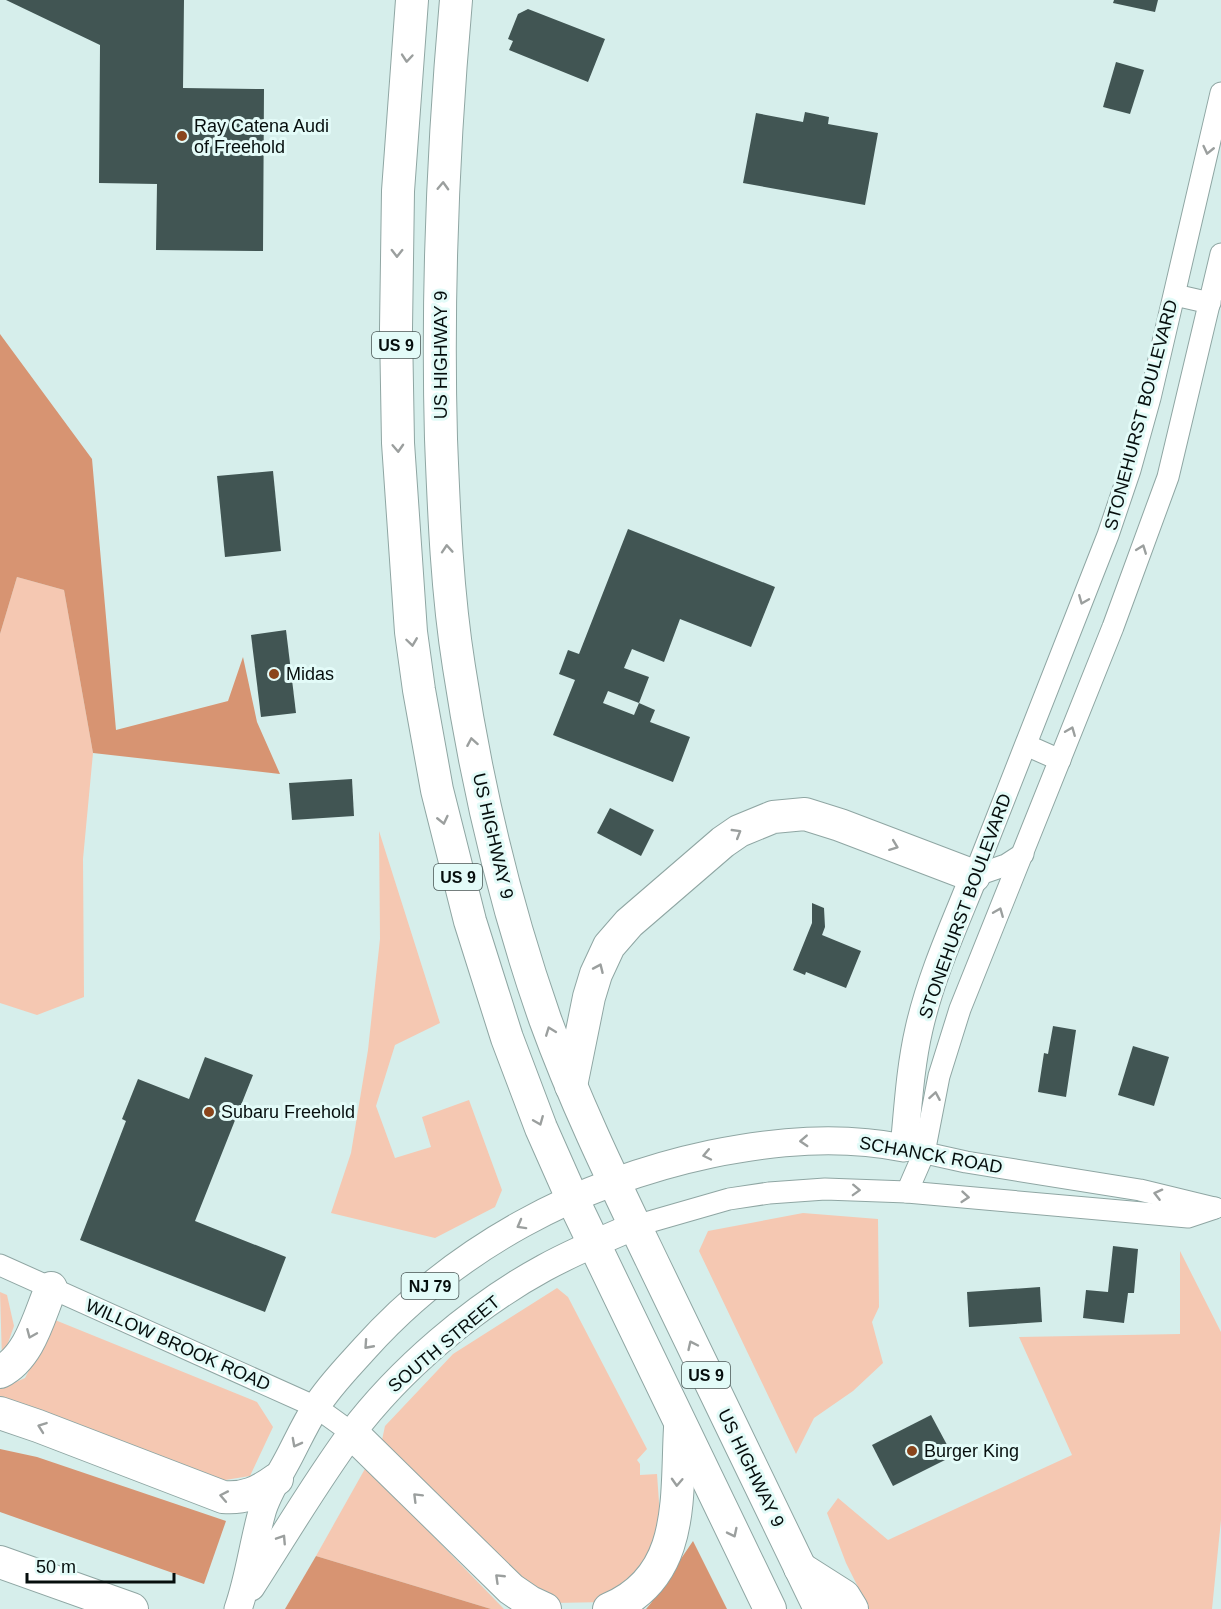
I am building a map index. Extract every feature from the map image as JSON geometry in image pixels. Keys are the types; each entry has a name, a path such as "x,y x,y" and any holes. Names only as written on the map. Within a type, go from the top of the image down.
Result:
{"highway":[{"name":"US 9","path":"412,0 400,155 396,328 398,443 412,643 436,790 470,921 515,1061 541,1128 572,1198 770,1609"},
{"name":"US HIGHWAY 9","path":"456,0 445,122 440,279 443,490 454,632 477,769 501,877 545,1018 571,1086 613,1181 820,1609"},
{"path":"571,1086 589,997 596,974 609,946 629,923 723,842 739,831 773,817 805,814 974,876"},
{"path":"0,1372 15,1362 25,1349 51,1288"},
{"path":"0,1413 223,1497 247,1496 260,1491 277,1479"},
{"path":"609,1609 627,1602 645,1586 668,1551 674,1523 680,1424"},
{"path":"352,1433 511,1589 545,1609"},
{"path":"0,1562 132,1609"},
{"path":"800,1568 844,1596 852,1609"}],"main road":[{"name":"STONEHURST BOULEVARD","path":"914,1151 912,1064 919,1028 936,972 974,876"},
{"name":"SCHANCK ROAD","path":"613,1181 684,1160 786,1142 843,1140 878,1143 914,1151"},
{"name":"SOUTH STREET","path":"238,1607 262,1509 316,1407 329,1388 375,1336 419,1294 478,1251 518,1227 572,1198 613,1181"},
{"name":"SOUTH STREET","path":"238,1607 352,1433 383,1396 417,1362 474,1314 543,1268 635,1226"}],"street":[{"name":"STONEHURST BOULEVARD","path":"974,876 1112,525 1130,470 1150,398 1221,93"},
{"name":"STONEHURST BOULEVARD","path":"907,1192 914,1151 960,1009 1117,616 1168,477 1221,254"},
{"path":"1174,295 1210,303"},
{"path":"1026,745 1060,760"},
{"path":"974,876 1006,865 1023,854"},
{"name":"SCHANCK ROAD","path":"914,1151 966,1162 1140,1190 1218,1208"},
{"name":"SCHANCK ROAD","path":"635,1226 729,1199 769,1193 825,1189 907,1192 1188,1217 1218,1208"},
{"name":"WILLOW BROOK ROAD","path":"0,1265 316,1407 352,1433"}],"shaded area":[{"path":"0,334 92,459 116,730 228,701 243,657 257,722 280,774 93,753 64,590 17,577 0,634"},
{"path":"17,577 64,590 93,753 83,859 84,997 37,1015 0,1003 0,634"},
{"path":"379,831 440,1023 395,1045 376,1106 395,1158 431,1147 422,1117 469,1100 502,1190 495,1207 435,1238 331,1213 351,1153 368,1050 380,939"},
{"path":"803,1213 878,1219 879,1307 872,1322 883,1363 853,1391 814,1418 796,1454 699,1251 708,1231"},
{"path":"1180,1251 1221,1332 1221,1520 1212,1609 869,1609 846,1563 827,1513 838,1498 888,1540 1072,1455 1019,1337 1180,1334"},
{"path":"557,1288 568,1297 647,1449 637,1460 640,1464 640,1475 657,1474 661,1530 646,1572 607,1602 553,1603 526,1590 391,1457 382,1440 385,1426 453,1354"},
{"path":"0,1292 7,1295 14,1326 2,1360"},
{"path":"55,1320 257,1402 273,1427 250,1476 219,1481 0,1402 0,1389 25,1378"},
{"path":"0,1449 37,1457 226,1521 204,1584 0,1512"},
{"path":"366,1467 504,1609 491,1609 316,1556"},
{"path":"693,1541 727,1609 646,1609 651,1603"},
{"path":"316,1556 491,1609 285,1609"}],"building":[{"name":"Ray Catena Audi of Freehold","path":"6,0 184,0 183,88 264,89 263,251 156,250 157,184 99,183 100,45"},
{"path":"1114,0 1158,0 1155,12 1113,3"},
{"path":"528,9 605,39 588,82 509,50 513,41 508,39 518,14"},
{"path":"1116,62 1144,70 1130,114 1103,107"},
{"path":"805,112 829,117 828,124 878,133 865,205 743,183 756,113 803,122"},
{"path":"273,471 281,551 225,557 217,476"},
{"path":"628,529 775,587 751,647 680,619 664,662 632,649 624,668 649,677 639,703 655,710 650,722 690,737 673,782 553,735 575,680 559,674 568,650 579,654","holes":["608,691 639,703 634,715 603,703"]},
{"name":"Midas","path":"286,630 296,713 261,717 251,635"},
{"path":"352,779 354,816 292,820 289,783"},
{"path":"610,808 654,830 641,856 597,833"},
{"path":"812,903 824,908 825,927 822,935 861,951 846,988 806,972 805,975 793,970 812,923"},
{"path":"1053,1026 1076,1030 1066,1097 1038,1092 1044,1053 1048,1054"},
{"path":"1133,1046 1169,1057 1154,1106 1118,1095"},
{"path":"205,1057 253,1075 195,1221 286,1257 265,1312 80,1240 126,1121 122,1119 138,1079 189,1099"},
{"path":"1113,1246 1138,1249 1134,1293 1128,1293 1124,1323 1083,1318 1086,1290 1108,1292"},
{"path":"1040,1287 1042,1322 969,1327 967,1292"},
{"name":"Burger King","path":"931,1415 953,1456 893,1486 872,1445"}],"place":[{"name":"Ray Catena Audi of Freehold","path":"182,136"},
{"name":"Midas","path":"274,674"},
{"name":"Subaru Freehold","path":"209,1112"},
{"name":"Burger King","path":"912,1451"}]}
